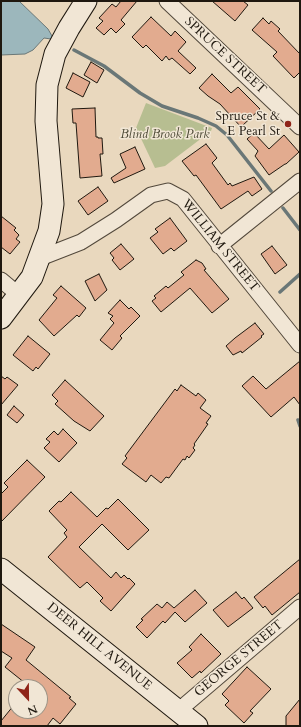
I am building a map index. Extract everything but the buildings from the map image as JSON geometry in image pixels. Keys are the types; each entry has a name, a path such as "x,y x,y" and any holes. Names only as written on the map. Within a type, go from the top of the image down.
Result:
{"street":[{"path":"1,318 32,277 49,231 53,204 46,121 47,85 55,54 86,1"},
{"name":"SPRUCE STREET","path":"167,1 300,127"},
{"path":"219,246 300,182"},
{"name":"WILLIAM STREET","path":"40,258 81,242 116,220 151,195 168,191 183,199 219,246 300,345"},
{"path":"1,280 19,295"},
{"name":"DEER HILL AVENUE","path":"1,569 197,726"},
{"name":"GEORGE STREET","path":"178,710 300,607"}],"green space":[{"name":"Blind Brook Park","path":"146,103 212,128 211,131 165,166 155,168 136,128"}],"water":[{"path":"1,1 19,1 48,29 52,36 51,39 44,38 33,50 25,54 1,55"}],"waterway":[{"path":"74,50 104,66 140,93 162,106 198,118 216,126 227,135 271,191"},
{"path":"283,208 300,230"},
{"path":"280,292 300,274"},
{"path":"298,420 300,426"}],"place":[{"name":"Spruce St & E Pearl St","path":"288,124"}]}
